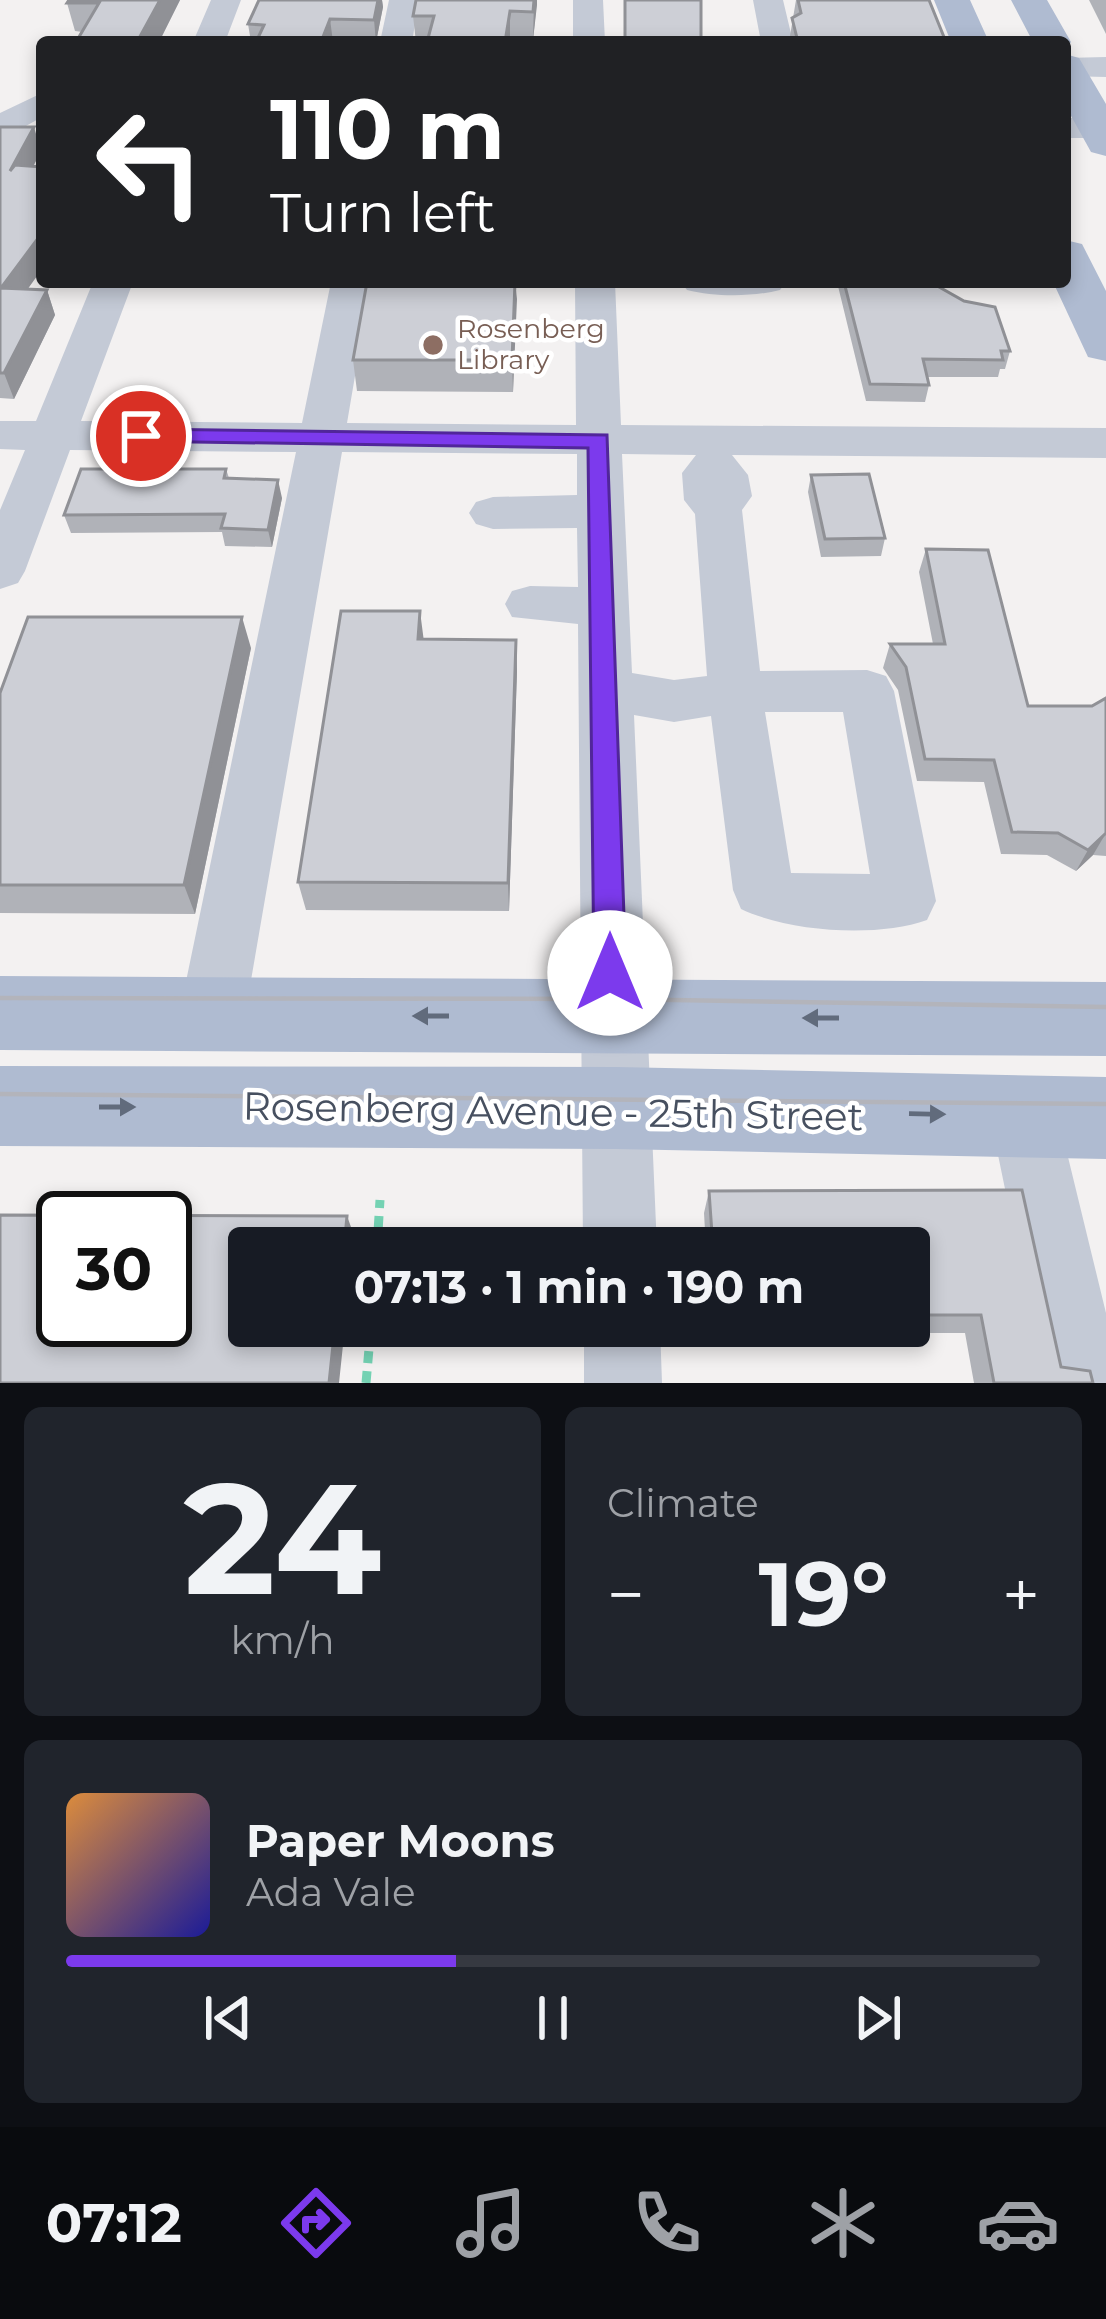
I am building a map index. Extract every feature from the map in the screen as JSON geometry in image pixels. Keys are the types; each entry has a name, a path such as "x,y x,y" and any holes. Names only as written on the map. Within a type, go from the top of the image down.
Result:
{"main road":[{"path":"952,0 967,36"},
{"path":"1030,0 1049,36"},
{"path":"1071,267 1106,346"},
{"path":"0,1013 1106,1019"},
{"name":"Rosenberg Avenue - 25th Street","path":"0,1106 616,1108 1106,1118"}],"street":[{"path":"211,36 226,0"},
{"path":"397,36 404,0"},
{"path":"588,0 589,36"},
{"path":"767,0 776,36"},
{"path":"2,113 36,94"},
{"path":"2,113 36,104"},
{"path":"2,113 36,122"},
{"path":"0,571 111,288"},
{"path":"212,1016 350,288"},
{"path":"595,288 603,607 627,692 612,1016 619,1227"},
{"path":"0,435 599,441 714,471 1106,443"},
{"path":"627,692 665,700 700,700 724,692 714,471"},
{"path":"493,513 601,511"},
{"path":"530,604 603,607"},
{"path":"1024,1116 1084,1383"},
{"path":"622,1347 623,1383"}],"path":[{"path":"378,1227 380,1200"},
{"path":"366,1383 369,1347"}],"building":[{"path":"160,0 140,36 80,36 99,3 67,3"},
{"path":"259,0 378,0 374,20 330,19 323,36 259,36 264,25 248,24"},
{"path":"416,0 534,0 533,12 510,11 506,36 429,36 434,16 413,16"},
{"path":"625,0 701,0 701,36 625,36"},
{"path":"798,0 929,0 944,36 796,36 792,18 801,13"},
{"path":"0,127 34,127 10,171 15,165 36,167 36,241 1,288 47,290 0,373"},
{"name":"Rosenberg Library","path":"366,288 515,288 512,360 353,360"},
{"path":"846,288 941,288 964,301 995,307 1010,351 1001,351 1003,360 923,359 929,385 870,384"},
{"path":"81,469 226,469 224,478 278,480 268,530 221,528 225,514 64,515"},
{"path":"869,474 885,538 825,539 811,475"},
{"path":"926,549 988,550 1028,706 1092,706 1106,698 1106,833 1088,850 1058,833 1012,832 994,760 925,759 906,667 890,644 945,644"},
{"path":"341,611 420,611 418,639 516,640 508,883 298,882"},
{"path":"28,617 242,617 184,885 0,885 0,693"},
{"path":"1022,1190 1061,1367 1090,1371 1093,1383 994,1383 981,1315 930,1315 930,1227 712,1227 709,1191"},
{"path":"0,1215 36,1215 36,1347 192,1347 192,1216 347,1216 346,1227 228,1227 228,1347 333,1347 329,1383 0,1383"}],"tram line":[{"path":"0,998 611,999 1106,1007"},
{"path":"0,1094 1106,1104"}],"place":[{"name":"Rosenberg Library","path":"433,345"}],"route":[{"path":"141,436 599,441 610,973"}]}
